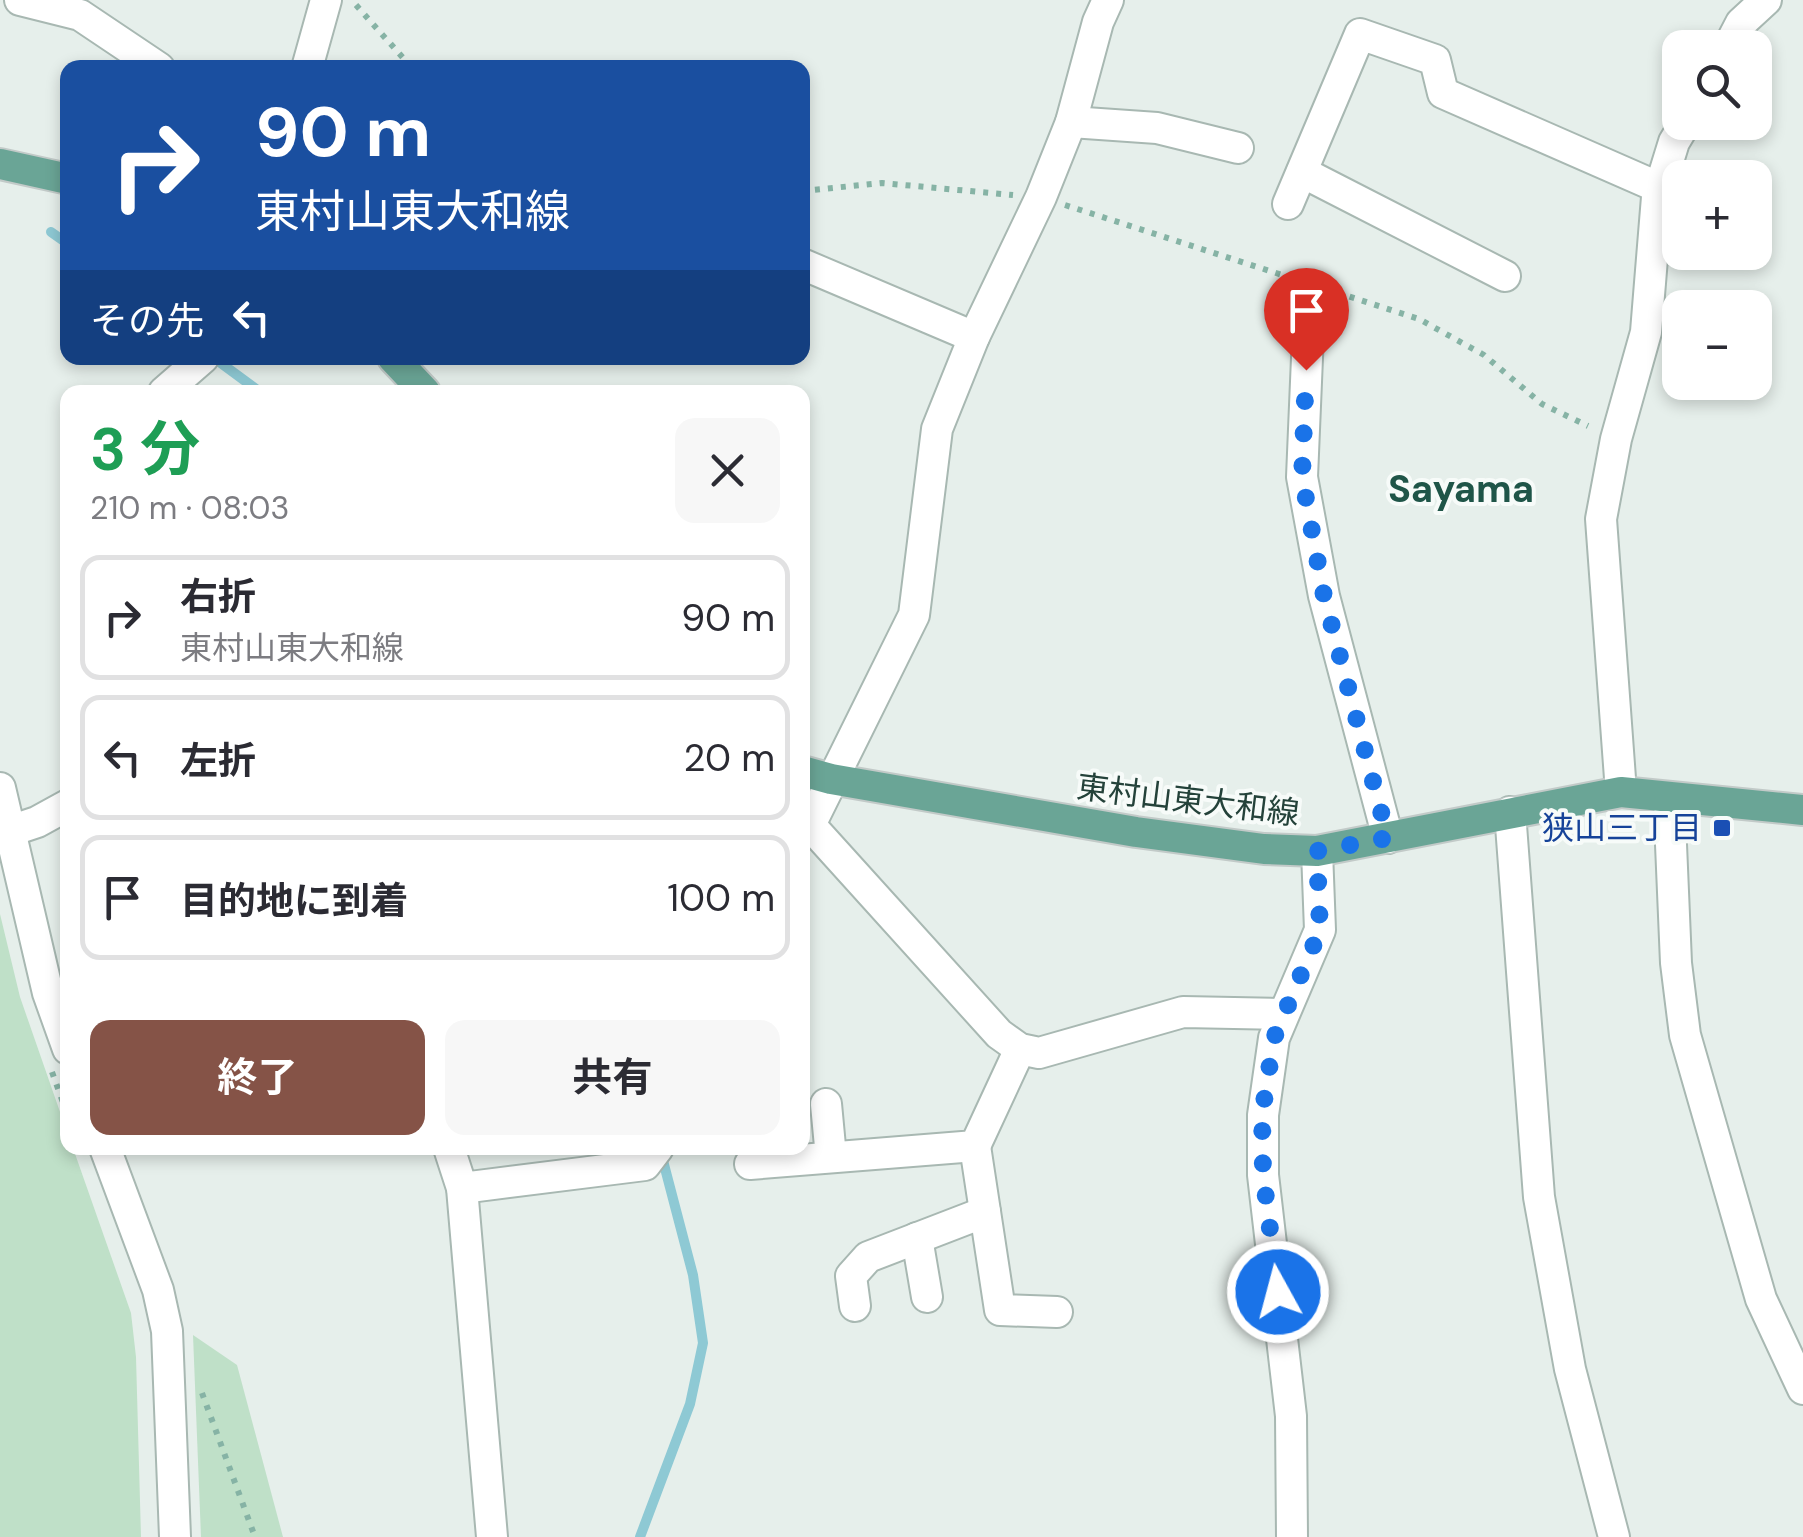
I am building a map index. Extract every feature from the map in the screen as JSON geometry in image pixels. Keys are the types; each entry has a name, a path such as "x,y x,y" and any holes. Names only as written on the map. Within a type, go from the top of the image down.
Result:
{"main road":[{"path":"0,164 60,178"},
{"path":"399,365 418,385"},
{"name":"東村山東大和線","path":"817,775 1136,832 1264,849 1317,851 1621,792 1803,810"}],"street":[{"path":"20,0 80,16 147,60"},
{"path":"310,60 326,0"},
{"path":"810,809 817,775 914,615 937,430 974,337 1071,122 1098,22 1108,0"},
{"path":"1737,30 1766,0"},
{"path":"1288,204 1360,34 1435,60 1443,94 1660,188"},
{"path":"1071,122 1157,128 1238,148"},
{"path":"1621,792 1601,520 1616,440 1646,332 1660,188 1675,140"},
{"path":"1302,172 1505,276"},
{"path":"810,267 974,337"},
{"path":"1308,334 1302,477 1324,596 1388,838"},
{"path":"172,385 196,365"},
{"path":"0,788 48,993 60,1027"},
{"path":"1669,797 1676,963 1685,1035 1762,1299 1803,1389"},
{"path":"10,831 60,810"},
{"path":"1510,812 1539,1197 1570,1369 1614,1537"},
{"path":"810,833 999,1034 1020,1049 1039,1053 1183,1012 1282,1014"},
{"path":"1292,1537 1291,1416 1263,1174 1262,1114 1274,1038 1320,930 1317,851"},
{"path":"1020,1049 975,1146 1000,1310 1056,1312"},
{"path":"826,1104 831,1157"},
{"path":"750,1164 975,1146"},
{"path":"108,1155 158,1290 167,1330 175,1537"},
{"path":"451,1155 462,1188 492,1537"},
{"path":"462,1188 652,1156"},
{"path":"854,1306 851,1276 868,1258 985,1212"},
{"path":"917,1238 928,1297"}],"path":[{"path":"351,0 405,60"},
{"path":"810,190 882,183 1029,196"},
{"path":"1051,200 1419,319 1484,355 1542,404 1616,440"},
{"path":"200,1386 254,1537"}],"green space":[{"path":"0,914 20,997 60,1112 60,1155 75,1155 131,1313 136,1357 141,1537 0,1537"},
{"path":"193,1335 237,1365 283,1537 201,1537"}],"waterway":[{"path":"51,232 60,238"},
{"path":"223,365 251,385"},
{"path":"640,1537 690,1404 703,1343 693,1275 662,1155"}],"place":[{"name":"狭山三丁目","path":"1722,828"}],"district":[{"name":"Sayama","path":"1461,489"}],"route":[{"path":"1278,1292 1263,1174 1262,1114 1274,1038 1320,930 1317,851 1388,838 1324,596 1302,477 1306,370"}]}
